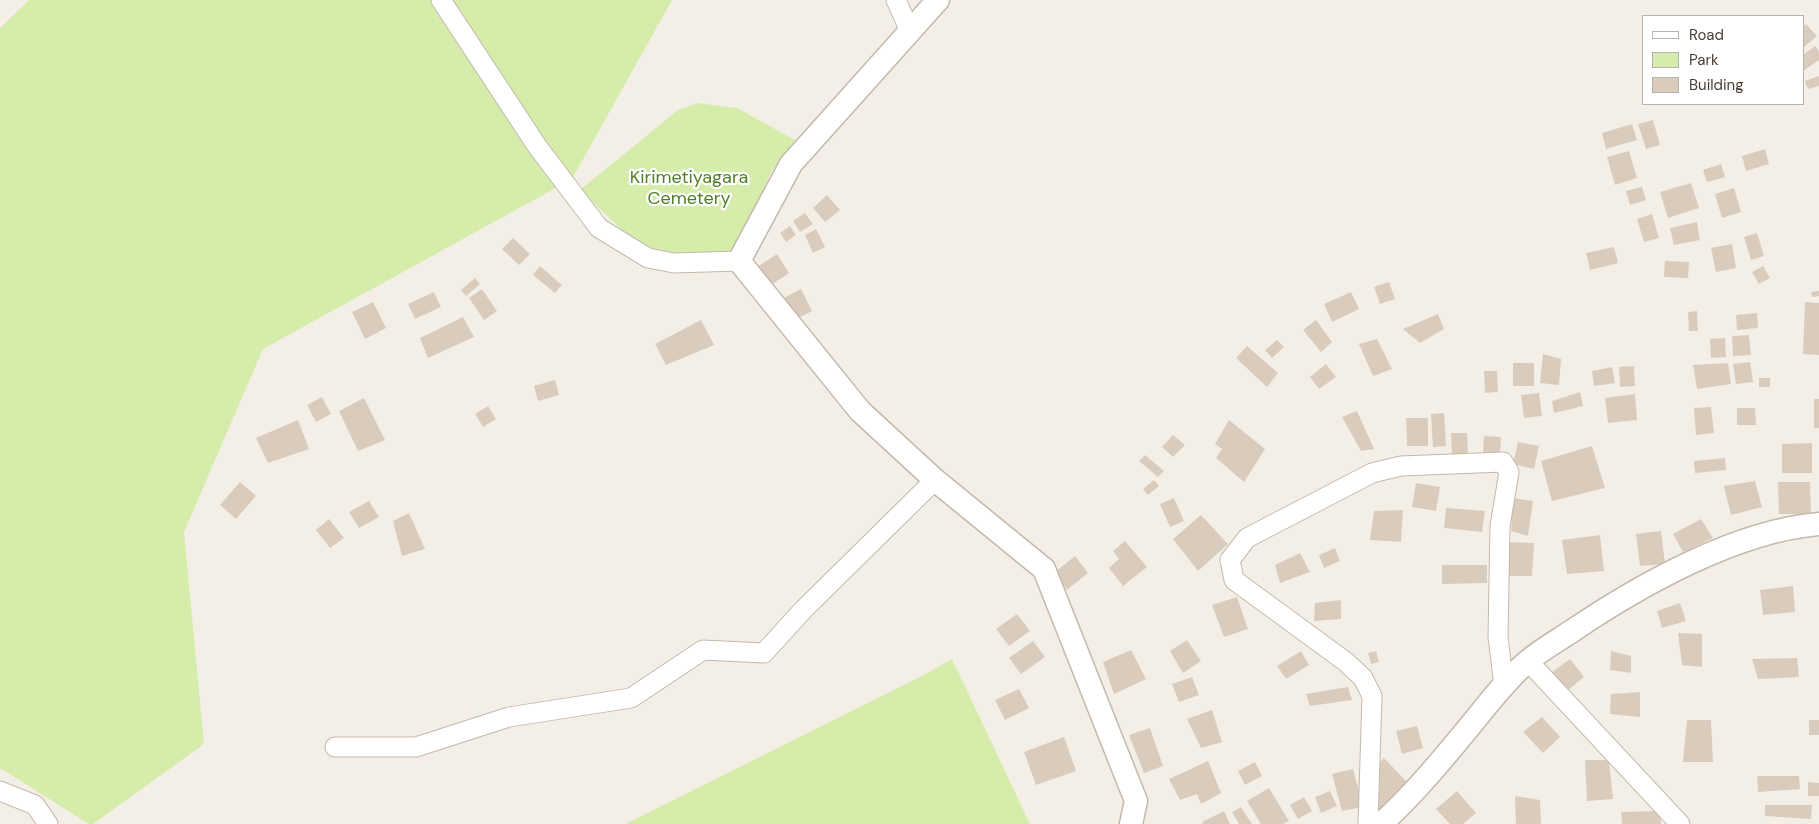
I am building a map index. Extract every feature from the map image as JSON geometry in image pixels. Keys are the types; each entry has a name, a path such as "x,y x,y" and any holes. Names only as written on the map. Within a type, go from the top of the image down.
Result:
{"street":[{"path":"441,0 537,146 599,228 648,258 674,263 739,261"},
{"path":"896,0 910,30"},
{"path":"739,261 791,164 938,0"},
{"path":"739,261 860,412 935,480 1044,569 1136,800 1132,824"},
{"path":"1383,822 1372,696 1363,678 1346,662 1234,580 1230,560 1247,538 1372,473 1401,466 1503,462 1509,472 1500,526 1498,637 1504,686"},
{"path":"336,747 416,747 509,717 630,698 703,650 764,654 803,610 935,480"},
{"path":"1383,822 1428,776 1504,686 1528,661 1625,596 1665,574 1714,552 1763,534 1819,524"},
{"path":"1528,661 1680,824"},
{"path":"0,791 35,805 48,824"}],"green space":[{"path":"29,0 672,0 572,179 263,349 184,532 204,744 93,824 89,824 0,768 0,28"},
{"name":"Kirimetiyagara Cemetery","path":"697,103 737,108 795,140 771,172 736,249 724,258 674,255 638,245 580,190 678,110"},
{"path":"952,659 1030,824 625,824 922,676"}],"building":[{"path":"1806,24 1817,36 1804,47 1804,26"},
{"path":"1815,46 1819,51 1819,60 1804,70 1804,54"},
{"path":"1819,76 1819,86 1808,89 1805,81"},
{"path":"1653,120 1660,145 1646,149 1638,124"},
{"path":"1632,124 1637,140 1606,149 1602,133"},
{"path":"1765,149 1769,164 1746,171 1742,156"},
{"path":"1629,151 1637,178 1615,185 1607,157"},
{"path":"1721,164 1725,177 1707,182 1703,170"},
{"path":"1691,183 1699,208 1668,218 1660,192"},
{"path":"1642,187 1646,200 1630,205 1626,191"},
{"path":"1734,188 1741,212 1722,218 1715,194"},
{"path":"827,195 840,210 825,222 813,208"},
{"path":"805,213 813,224 800,232 793,221"},
{"path":"1652,214 1659,238 1644,242 1637,219"},
{"path":"1697,222 1700,240 1674,245 1670,228"},
{"path":"790,226 796,235 786,242 780,233"},
{"path":"816,229 825,247 813,253 805,235"},
{"path":"1757,233 1764,256 1751,260 1744,237"},
{"path":"513,238 530,254 519,265 502,249"},
{"path":"1732,244 1736,268 1716,272 1711,248"},
{"path":"1614,247 1618,263 1590,270 1586,253"},
{"path":"777,254 789,273 767,288 754,269"},
{"path":"1665,261 1689,262 1688,278 1664,277"},
{"path":"540,266 562,285 555,293 533,275"},
{"path":"1763,266 1770,278 1759,284 1752,272"},
{"path":"475,278 480,284 466,296 461,290"},
{"path":"1389,282 1395,299 1380,304 1374,287"},
{"path":"482,289 497,311 484,320 469,298"},
{"path":"801,289 812,311 785,325 774,303"},
{"path":"1819,291 1819,296 1812,297 1811,292"},
{"path":"434,292 441,307 415,319 408,304"},
{"path":"1351,292 1359,309 1332,322 1324,304"},
{"path":"373,302 386,328 365,339 352,312"},
{"path":"1805,302 1819,303 1819,355 1803,354"},
{"path":"1697,311 1698,331 1689,331 1688,312"},
{"path":"1757,313 1758,328 1737,330 1736,315"},
{"path":"1438,314 1444,329 1420,343 1403,329"},
{"path":"463,317 474,337 428,358 420,338"},
{"path":"701,320 714,345 666,365 655,344"},
{"path":"1316,320 1332,342 1321,352 1303,330"},
{"path":"1749,335 1751,355 1733,356 1732,336"},
{"path":"1725,338 1726,357 1711,358 1710,339"},
{"path":"1377,339 1392,369 1373,376 1359,344"},
{"path":"1277,340 1284,347 1272,358 1265,350"},
{"path":"1247,346 1278,373 1267,387 1236,358"},
{"path":"1543,354 1561,359 1559,385 1540,383"},
{"path":"1750,362 1753,382 1736,384 1733,364"},
{"path":"1513,363 1534,363 1534,386 1513,386"},
{"path":"1728,363 1731,384 1697,389 1693,365"},
{"path":"1326,364 1336,377 1319,389 1310,377"},
{"path":"1634,366 1635,386 1620,387 1619,367"},
{"path":"1612,367 1615,383 1594,386 1592,371"},
{"path":"1484,371 1497,371 1498,392 1485,393"},
{"path":"1759,378 1770,378 1770,387 1759,387"},
{"path":"555,380 559,395 538,401 534,386"},
{"path":"1580,392 1583,406 1554,413 1552,401"},
{"path":"1539,393 1542,416 1524,418 1521,395"},
{"path":"1635,394 1637,420 1608,423 1605,398"},
{"path":"322,397 331,414 316,422 307,405"},
{"path":"364,398 385,440 358,451 339,411"},
{"path":"1814,399 1819,399 1819,428 1814,428"},
{"path":"488,406 496,419 483,427 475,414"},
{"path":"1711,407 1714,433 1696,435 1694,408"},
{"path":"1737,408 1755,408 1756,425 1737,425"},
{"path":"1357,411 1374,449 1361,451 1342,417"},
{"path":"1444,413 1446,446 1433,447 1431,414"},
{"path":"1406,418 1428,418 1428,446 1407,446"},
{"path":"298,420 309,449 268,463 256,438"},
{"path":"1229,420 1265,449 1244,482 1216,458 1222,449 1215,444"},
{"path":"1451,433 1467,433 1468,456 1452,456"},
{"path":"1173,435 1185,445 1173,457 1162,447"},
{"path":"1484,436 1501,437 1500,455 1483,454"},
{"path":"1518,442 1539,446 1534,469 1513,464"},
{"path":"1812,443 1812,473 1782,473 1782,444"},
{"path":"1592,446 1605,488 1552,501 1541,461"},
{"path":"1145,455 1164,471 1158,477 1139,461"},
{"path":"1725,458 1726,470 1695,473 1694,461"},
{"path":"1154,480 1159,486 1148,495 1143,489"},
{"path":"1755,481 1762,507 1731,515 1724,486"},
{"path":"240,482 256,496 236,519 220,505"},
{"path":"1778,482 1810,482 1811,514 1779,514"},
{"path":"1416,483 1440,487 1436,511 1412,507"},
{"path":"1174,498 1184,521 1170,527 1160,504"},
{"path":"1513,498 1533,501 1528,536 1511,531"},
{"path":"369,501 379,517 359,528 349,512"},
{"path":"1446,508 1485,511 1482,532 1444,528"},
{"path":"1403,510 1401,542 1370,540 1374,511"},
{"path":"409,513 425,549 402,556 393,521"},
{"path":"1201,515 1228,544 1198,571 1173,539"},
{"path":"329,519 344,538 330,548 316,530"},
{"path":"1701,519 1713,538 1683,552 1673,534"},
{"path":"1661,531 1665,564 1640,566 1636,534"},
{"path":"1600,535 1604,571 1567,574 1562,540"},
{"path":"1125,541 1147,567 1123,586 1109,568 1119,559 1113,551"},
{"path":"1506,542 1534,543 1532,576 1507,576"},
{"path":"1335,548 1340,561 1324,568 1319,555"},
{"path":"1300,553 1310,572 1280,583 1275,565"},
{"path":"1075,556 1088,573 1067,590 1054,573"},
{"path":"1442,565 1487,565 1487,583 1442,584"},
{"path":"1793,586 1795,612 1763,615 1760,590"},
{"path":"1237,597 1248,629 1224,637 1212,605"},
{"path":"1341,600 1341,619 1314,621 1315,603"},
{"path":"1680,603 1686,621 1662,628 1657,611"},
{"path":"1017,614 1030,631 1009,646 996,629"},
{"path":"1678,633 1702,634 1702,667 1682,665"},
{"path":"1187,640 1201,661 1183,673 1170,651"},
{"path":"1033,641 1045,657 1021,674 1009,658"},
{"path":"1131,650 1146,679 1114,694 1103,662"},
{"path":"1301,651 1309,665 1286,679 1277,666"},
{"path":"1376,651 1379,662 1371,664 1368,653"},
{"path":"1611,651 1631,656 1631,673 1610,670"},
{"path":"1797,658 1799,677 1758,679 1752,659"},
{"path":"1570,659 1584,677 1567,691 1552,672"},
{"path":"1192,677 1199,695 1179,702 1172,684"},
{"path":"1348,687 1352,700 1310,706 1306,694"},
{"path":"1019,689 1029,708 1005,720 995,700"},
{"path":"1640,692 1640,717 1610,714 1611,694"},
{"path":"1212,710 1222,742 1201,748 1187,719"},
{"path":"1542,717 1560,737 1543,753 1523,732"},
{"path":"1687,720 1711,720 1713,762 1683,762"},
{"path":"1809,720 1819,720 1819,735 1809,735"},
{"path":"1417,726 1423,748 1402,754 1396,731"},
{"path":"1150,728 1163,766 1144,773 1129,735"},
{"path":"1064,737 1076,771 1036,785 1024,752"},
{"path":"1384,758 1407,782 1375,821 1376,767"},
{"path":"1585,760 1609,760 1613,799 1587,801"},
{"path":"1208,761 1221,793 1201,804 1197,794 1180,800 1169,779"},
{"path":"1255,762 1262,776 1245,785 1238,771"},
{"path":"1353,769 1363,807 1342,811 1332,774"},
{"path":"1757,776 1799,776 1800,789 1758,792"},
{"path":"1808,782 1819,783 1819,796 1808,796"},
{"path":"1269,788 1289,821 1283,824 1261,824 1247,801"},
{"path":"1330,791 1337,806 1321,813 1315,797"},
{"path":"1457,791 1476,813 1463,824 1450,824 1436,809"},
{"path":"1515,796 1540,800 1541,824 1516,824"},
{"path":"1304,797 1312,811 1298,819 1290,805"},
{"path":"1765,805 1812,805 1811,819 1765,816"},
{"path":"1241,807 1252,824 1239,824 1232,812"},
{"path":"1224,811 1230,824 1203,824 1202,822"},
{"path":"1660,811 1661,824 1622,824 1621,812"}]}
